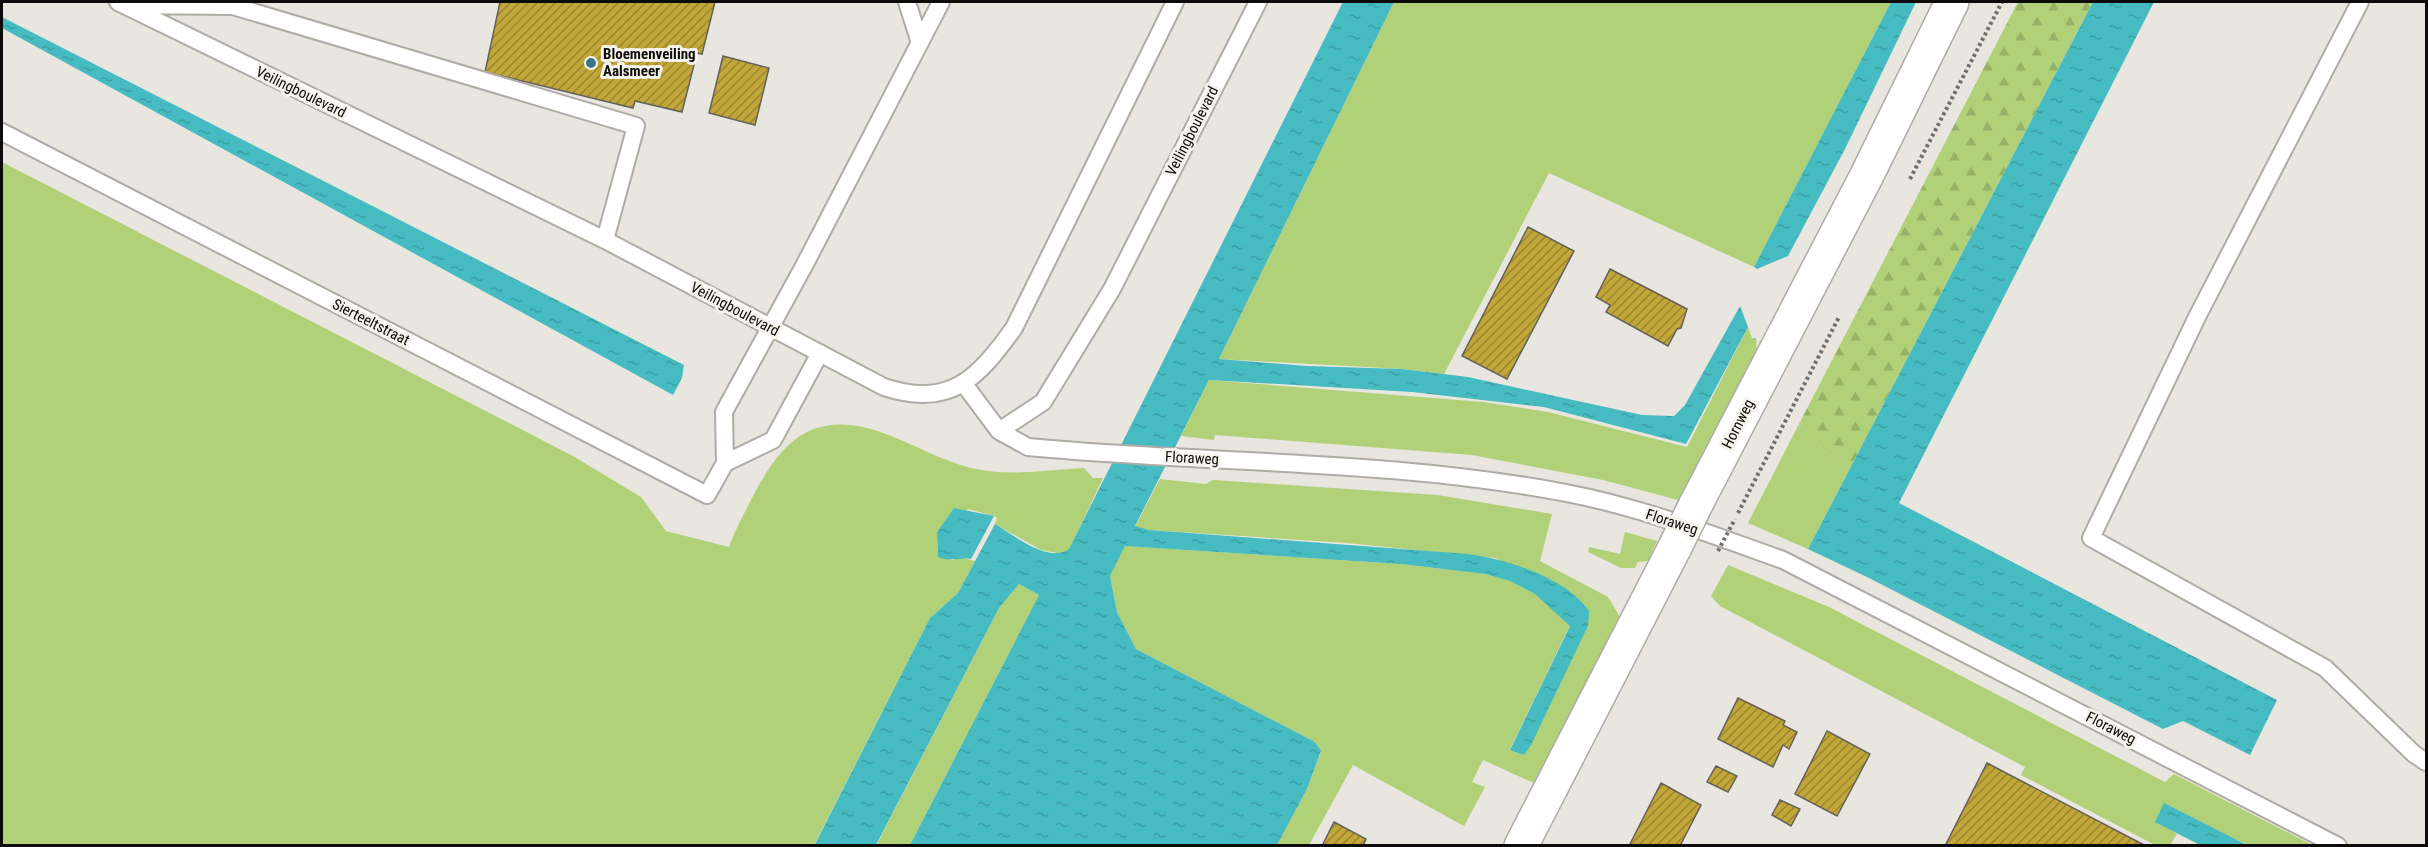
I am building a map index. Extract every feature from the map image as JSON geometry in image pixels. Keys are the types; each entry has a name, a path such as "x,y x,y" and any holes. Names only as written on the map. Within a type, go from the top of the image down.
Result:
{"street":[{"name":"Hornweg","path":"1521,846 1867,175 1952,2"}],"lane":[{"path":"907,2 920,42"},
{"path":"820,354 773,440 725,463 724,411 806,264 941,2"},
{"name":"Veilingboulevard","path":"122,3 605,240 884,387 921,395 941,393 964,384 991,360 1014,328 1175,2"},
{"name":"Veilingboulevard","path":"999,431 1043,402 1112,289 1258,2"},
{"path":"2360,2 2197,317 2091,538 2325,668 2414,754 2427,762"},
{"path":"122,3 233,6 636,126 605,240"},
{"name":"Sierteeltstraat","path":"2,132 707,495 725,463"},
{"name":"Floraweg","path":"964,384 999,431 1028,447 1408,473 1513,484 1625,506 1710,534 1783,560 2338,846"}],"path":[{"path":"1943,115 2002,2"},
{"path":"1714,559 1734,519"}],"green space":[{"path":"1394,2 1891,2 1754,267 1549,173 1444,374 1402,369 1219,359"},
{"path":"2018,2 2093,2 1847,474 1799,424"},
{"path":"2,162 573,456 641,497 666,531 729,547 752,498 776,459 804,434 821,427 839,425 861,427 886,434 949,461 985,471 1013,472 1084,468 1093,478 1103,478 1069,550 1062,554 1041,550 995,524 997,518 994,516 968,509 937,532 938,557 953,560 959,557 975,561 958,593 930,618 814,845 2,845"},
{"path":"1748,327 1752,338 1756,338 1757,351 1678,500 1603,480 1472,455 1215,435 1214,440 1181,436 1209,380 1483,402 1548,412 1687,447"},
{"path":"1799,424 1847,474 1808,549 1748,523"},
{"path":"1160,479 1206,484 1213,480 1438,495 1552,514 1540,561 1608,597 1620,617 1534,783 1483,760 1472,782 1485,787 1464,826 1353,765 1309,845 1277,845 1307,789 1321,752 1315,742 1136,649 1117,612 1110,576 1125,546 1401,564 1485,574 1510,581 1535,594 1570,625 1510,749 1524,755 1588,626 1496,558 1347,543 1149,530 1135,527"},
{"path":"1625,532 1657,541 1648,561 1638,562 1635,568 1621,568 1588,552 1589,547 1620,554"},
{"path":"1728,565 1829,607 2165,782 2174,774 2312,845 2248,845 2178,813 2165,826 2177,834 2170,845 2155,845 2021,775 2025,767 1720,606 1711,596"},
{"path":"1019,584 1039,595 910,845 876,846 999,608"}],"water":[{"path":"1343,2 1394,2 1219,359 1307,366 1402,369 1468,377 1642,415 1674,416 1685,405 1740,306 1748,327 1686,444 1544,407 1412,392 1209,380 1135,526 1149,530 1468,554 1500,560 1551,580 1579,599 1589,611 1588,626 1531,745 1524,755 1510,750 1570,626 1535,594 1510,581 1485,574 1401,564 1125,546 1110,576 1117,612 1136,649 1315,742 1321,751 1307,789 1277,845 910,845 1039,595 1019,584 999,608 876,845 814,846 930,618 958,593 995,524 1041,551 1060,553 1069,549"},
{"path":"1891,2 1916,2 1845,149 1788,256 1757,269 1754,267"},
{"path":"2093,2 2154,2 1899,503 2277,700 2250,755 2183,721 2163,729 1808,549"},
{"path":"2,17 684,365 682,378 673,395 2,28"},
{"path":"954,508 994,516 971,559 938,557 937,532"},
{"path":"2164,803 2247,845 2200,845 2155,822"}],"building":[{"name":"Bloemenveiling Aalsmeer","path":"500,2 715,2 702,54 697,53 682,112 635,101 633,108 485,72"},
{"path":"723,56 769,68 755,125 709,113"},
{"path":"1528,227 1574,251 1507,379 1462,356"},
{"path":"1610,269 1687,309 1681,328 1677,329 1668,346 1606,312 1610,305 1596,297"},
{"path":"1738,698 1785,721 1783,725 1797,732 1789,749 1783,745 1773,767 1718,739"},
{"path":"1827,731 1870,754 1837,816 1795,794"},
{"path":"1987,763 2146,846 1945,846"},
{"path":"1716,766 1737,776 1728,792 1707,782"},
{"path":"1661,783 1701,805 1680,846 1632,846 1630,844"},
{"path":"1780,800 1800,809 1791,826 1772,815"},
{"path":"1334,822 1366,839 1363,846 1322,846"}],"place":[{"name":"Bloemenveiling Aalsmeer","path":"591,63"}]}
